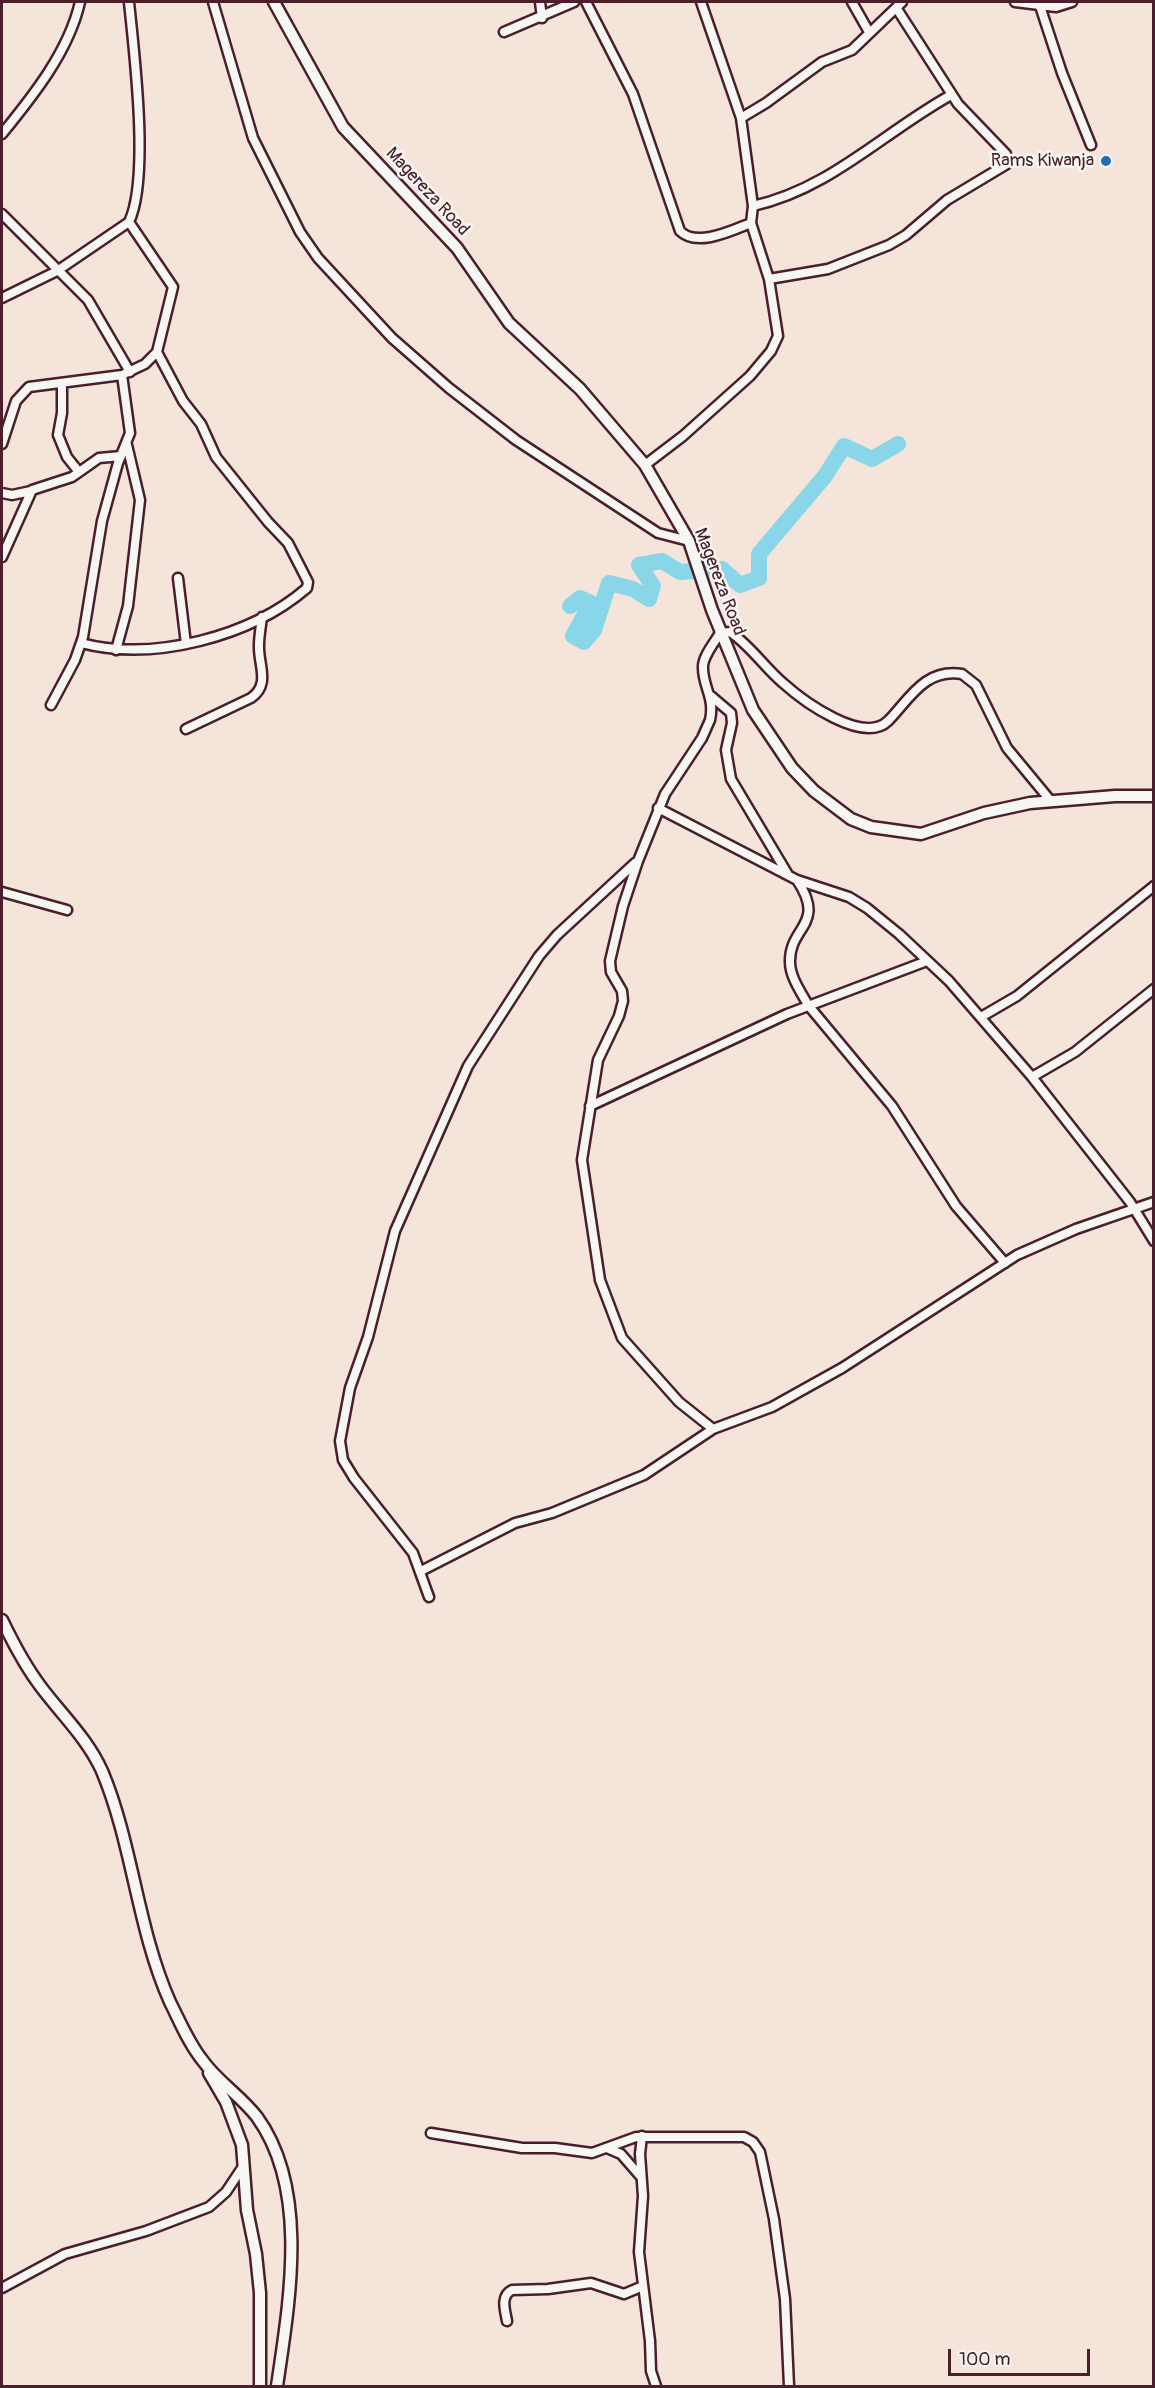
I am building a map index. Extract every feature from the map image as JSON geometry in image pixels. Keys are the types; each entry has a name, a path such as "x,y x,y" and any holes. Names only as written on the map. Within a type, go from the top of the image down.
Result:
{"street":[{"path":"2,134 49,70 73,22 80,2"},
{"path":"2,298 57,271 129,222 135,202 138,126 129,2"},
{"path":"213,2 253,138 283,200 318,258 392,338 449,388 516,440 658,533 689,541"},
{"name":"Magereza Road","path":"274,2 343,127 457,248 509,323 580,389 645,465 689,541 720,633 749,703 780,751 808,785 851,819 891,832 921,834 984,813 1050,800 1154,796"},
{"path":"540,2 542,18"},
{"path":"504,32 542,18 574,2"},
{"path":"586,2 633,94 680,231 688,237 700,238 751,223"},
{"path":"645,465 683,436 750,376 771,351 778,332 769,279 751,223 753,206 741,118 701,2"},
{"path":"852,2 869,32"},
{"path":"1015,2 1056,7 1072,2"},
{"path":"741,118 791,86 822,62 852,50 900,5 951,94 1006,154 1005,167 947,200 906,235 889,245 828,269 769,279"},
{"path":"1040,6 1062,73 1091,145"},
{"path":"753,206 782,198 827,177 951,94"},
{"path":"2,214 88,300 126,374 130,423 127,445 134,480 140,492 140,508 128,606 116,650"},
{"path":"2,444 10,415 22,392 36,384 62,383 126,374 152,359 157,352 172,287 129,222"},
{"path":"81,643 116,650 141,650 186,644 262,616 297,597 307,588 308,582 288,543 268,522 216,457 201,424 183,401 157,352"},
{"path":"62,383 62,413 58,435 67,457 79,472"},
{"path":"51,705 81,643 102,521 121,456 127,445"},
{"path":"2,493 12,495 31,491 79,472 99,458 121,456"},
{"path":"2,557 31,491"},
{"path":"178,578 186,644"},
{"path":"186,729 252,698 260,690 263,676 259,646 262,616"},
{"path":"713,1429 679,1402 622,1338 600,1280 582,1172 598,1060 622,1008 623,995 611,972 611,953 638,861 658,808 708,727 712,711 711,696 703,666 720,633 728,631 733,634 784,684 843,724 857,728 872,729 882,726 916,688 936,678 962,674 976,685 1007,748 1050,800"},
{"path":"711,696 731,713 732,723 726,750 731,779 788,875"},
{"path":"658,808 797,880 849,897 867,908 949,981 981,1017 1032,1077 1144,1222 1154,1241"},
{"path":"429,1597 413,1553 354,1478 340,1449 350,1388 368,1337 395,1231 468,1066 538,956 557,935 638,861"},
{"path":"797,880 806,895 809,910 791,953 790,966 808,1005 892,1106 956,1206 1005,1263"},
{"path":"981,1017 1039,979 1154,886"},
{"path":"2,892 12,897 68,910"},
{"path":"590,1106 808,1005 927,961"},
{"path":"1032,1077 1075,1052 1154,989"},
{"path":"421,1572 515,1523 552,1513 645,1475 713,1429 772,1407 842,1368 1005,1263 1051,1239 1154,1202"},
{"path":"2,1620 26,1666 75,1726 100,1768 120,1824 138,1906 158,1973 187,2037 233,2117 244,2165 247,2210 256,2254 260,2293 260,2386"},
{"path":"203,2062 256,2116 271,2140 288,2202 291,2254 288,2303 277,2386"},
{"path":"431,2133 522,2148 555,2148 592,2153 642,2136 744,2137 753,2142 760,2152 774,2219 785,2299 789,2386"},
{"path":"642,2136 640,2154 643,2213 639,2252 650,2341 651,2371 656,2386"},
{"path":"608,2148 621,2154 642,2178"},
{"path":"2,2288 65,2254 146,2231 209,2206 226,2192 244,2165"},
{"path":"507,2321 504,2300 507,2292 512,2290 591,2283 624,2294 643,2286"}],"waterway":[{"path":"570,606 580,598 591,603 573,636 584,642 594,630 609,583 633,589 649,599 653,586 639,565 662,561 680,572 722,569 740,585 759,578 759,554 825,476 844,446 872,459 898,444"}],"place":[{"name":"Rams Kiwanja","path":"1106,161"}]}
